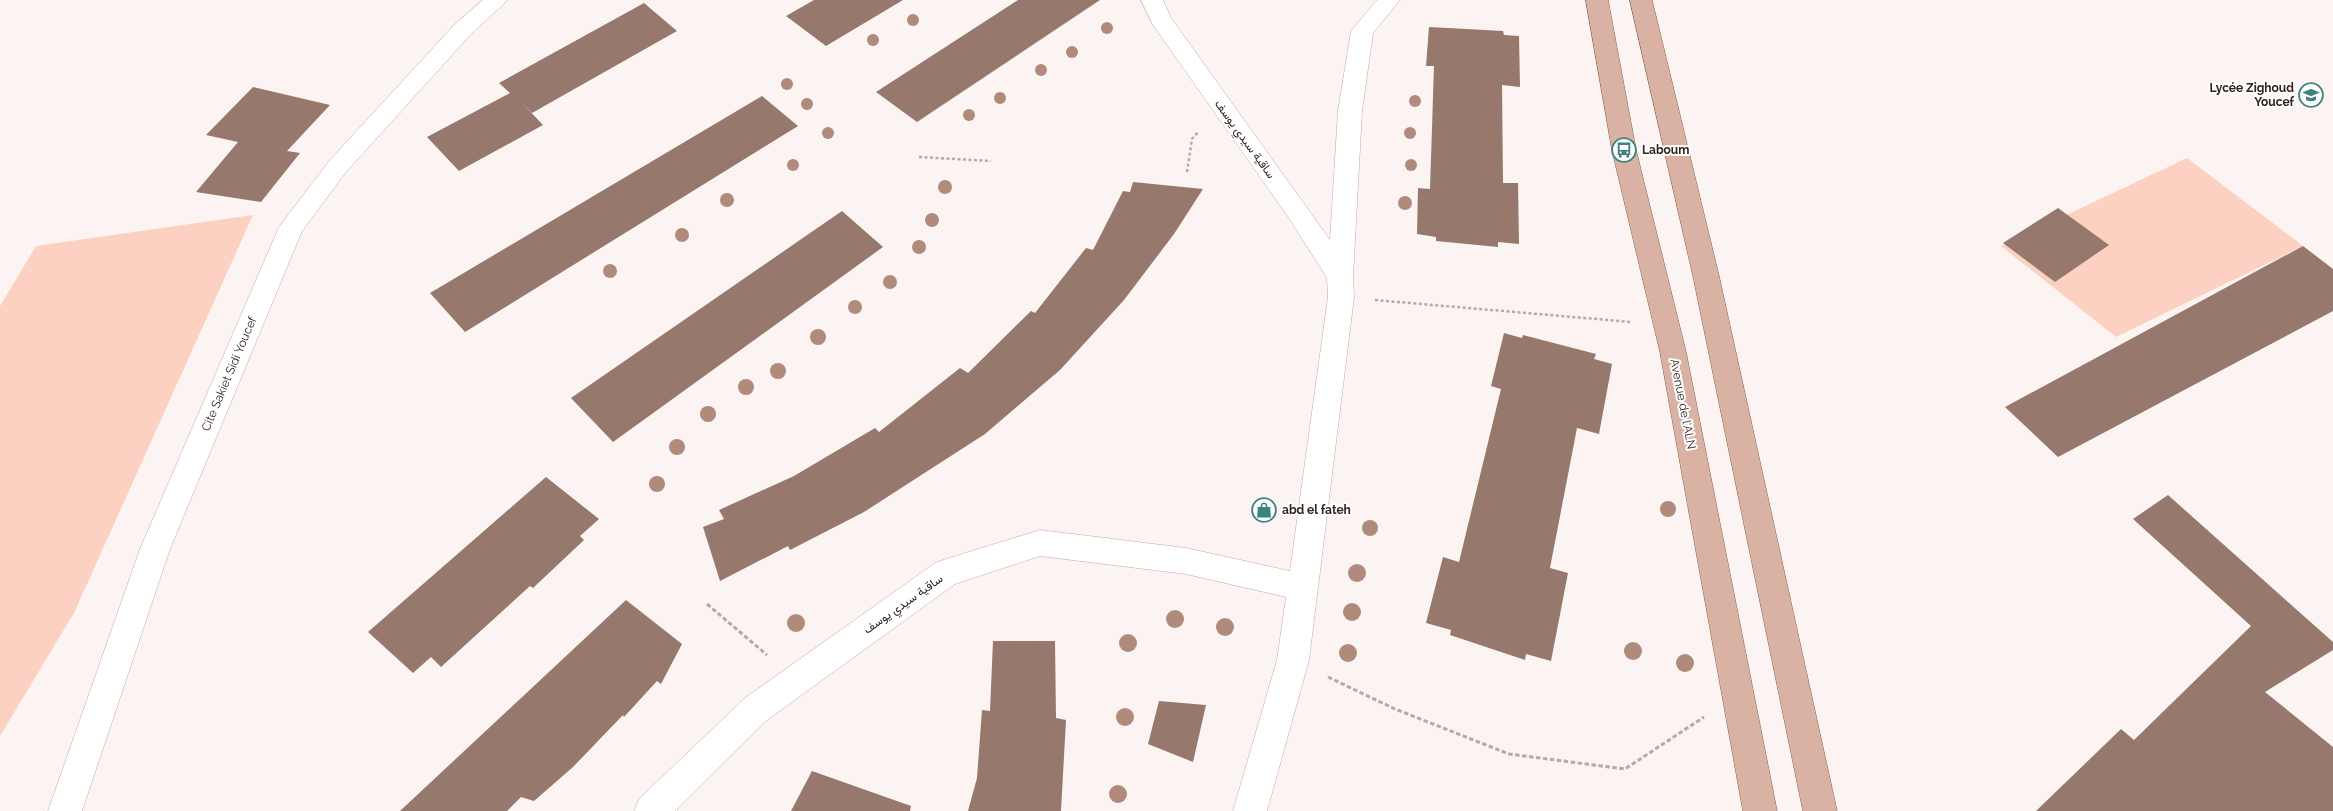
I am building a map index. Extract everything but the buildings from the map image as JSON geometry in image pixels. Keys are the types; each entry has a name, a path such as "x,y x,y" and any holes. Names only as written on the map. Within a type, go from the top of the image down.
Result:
{"main road":[{"name":"Avenue de l'ALN","path":"1597,0 1624,150 1666,324 1719,586 1760,811"},
{"path":"1641,0 1706,276 1820,811"}],"street":[{"name":"Cite Sakiet Sidi Youcef","path":"65,811 155,549 291,227 338,166 464,28 497,0"},
{"name":"ساقية سيدي يوسف","path":"1152,0 1161,20 1229,118 1298,212 1340,287"},
{"path":"1250,811 1293,660 1340,287 1350,111 1362,31 1389,0"},
{"name":"ساقية سيدي يوسف","path":"651,811 756,709 946,573 1040,543 1186,561 1301,588"}],"path":[{"path":"1187,172 1192,139 1200,130 1229,118"},
{"path":"919,157 991,161"},
{"path":"1340,287 1666,324"},
{"path":"707,604 796,680"},
{"path":"1293,660 1395,709 1509,754 1625,769 1738,695"}],"shaded area":[{"path":"2187,158 2303,246 2116,337 2001,246"},
{"path":"253,215 74,613 0,736 0,306 36,246"}],"place":[{"name":"Lycée Zighoud Youcef","path":"2311,95"},
{"name":"Laboum","path":"1624,150"},
{"name":"abd el fateh","path":"1264,510"}]}
